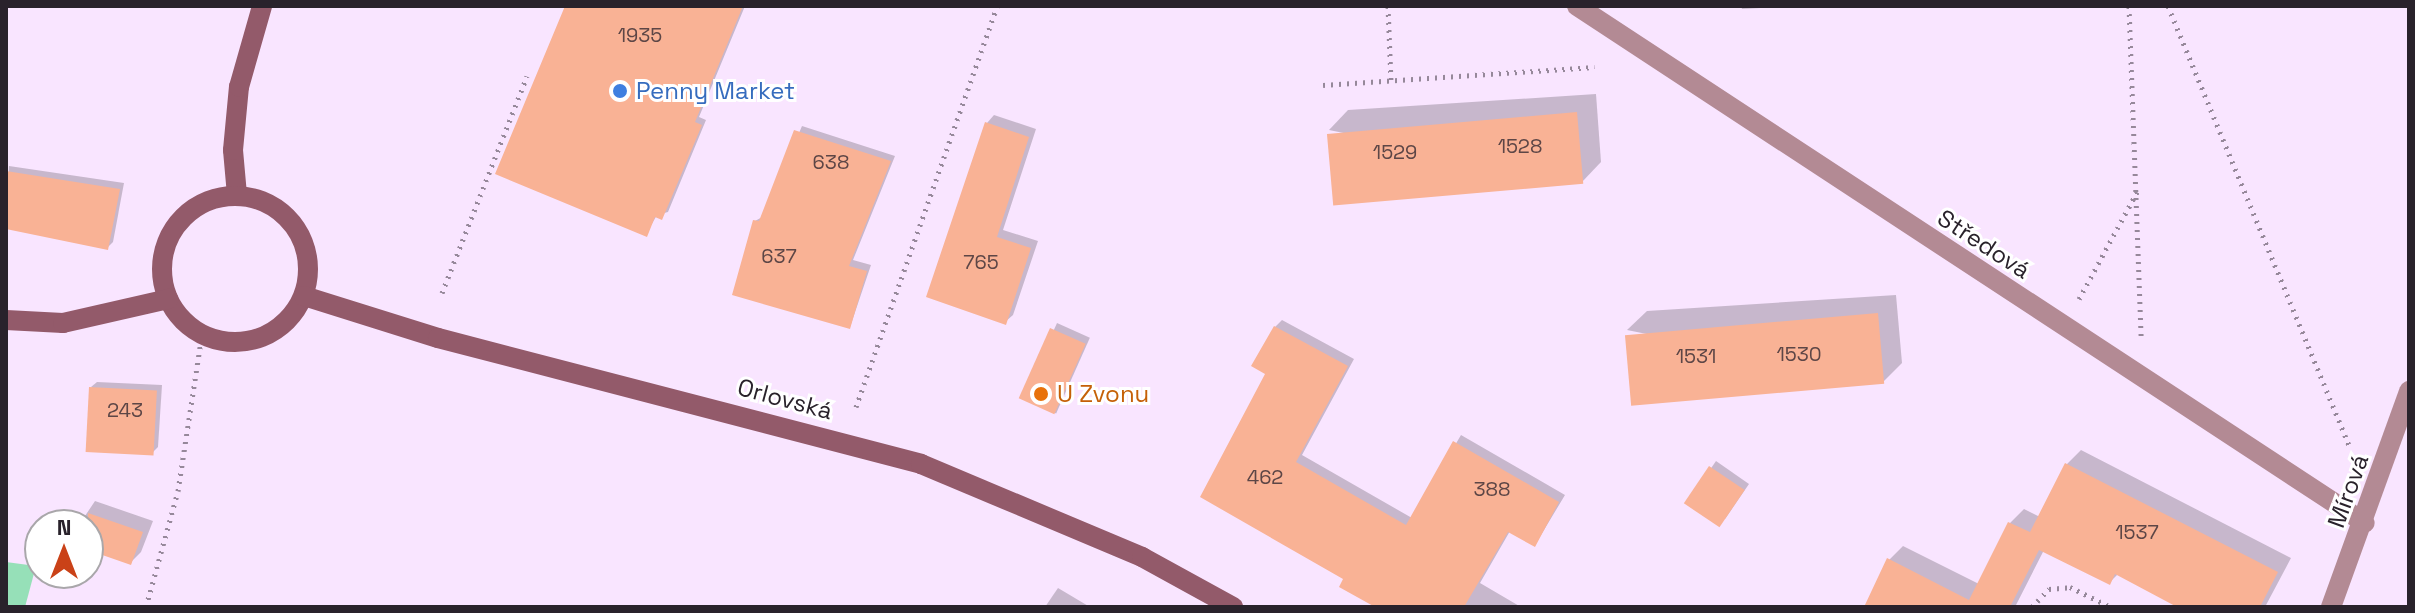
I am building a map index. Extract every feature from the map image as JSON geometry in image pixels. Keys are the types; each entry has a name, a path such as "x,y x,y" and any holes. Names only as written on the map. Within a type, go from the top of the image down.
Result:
{"main road":[{"path":"237,195 233,150 239,87 262,6"},
{"path":"237,195 281,211 297,228 308,261 304,296 291,317 261,336 225,341 202,334 182,320 168,299 162,275 174,228 191,210 213,199 237,195"},
{"name":"Orlovská","path":"304,296 438,338 921,464 1142,557 1233,607"},
{"path":"6,320 63,323 168,299"}],"street":[{"name":"Středová","path":"1577,6 2365,523"},
{"name":"Mírová","path":"2331,607 2365,523 2409,391"}],"path":[{"path":"856,407 997,6"},
{"path":"1388,6 1391,81"},
{"path":"2129,6 2144,330 2133,370"},
{"path":"2168,6 2349,445"},
{"path":"1323,85 1594,67"},
{"path":"442,293 527,76"},
{"path":"2063,327 2137,191"},
{"path":"146,607 178,491 202,334"},
{"path":"2032,607 2049,589 2070,587 2111,607"}],"green space":[{"path":"6,562 24,564 24,589 30,589 25,607 6,607"}],"building":[{"path":"565,6 743,6 695,122 702,125 662,220 655,217 647,237 495,174"},
{"path":"1577,112 1583,184 1333,206 1327,134"},
{"path":"985,122 1029,137 997,237 1031,248 1006,325 926,297"},
{"path":"794,130 891,161 849,266 867,271 850,329 732,295 753,220 759,221"},
{"path":"6,171 120,189 108,250 6,229"},
{"path":"1878,313 1884,384 1631,406 1625,335"},
{"path":"1274,326 1348,366 1296,462 1406,525 1453,441 1559,502 1535,547 1508,532 1464,607 1375,607 1339,587 1343,579 1200,497 1265,374 1251,366"},
{"path":"1050,328 1086,344 1054,414 1019,398"},
{"path":"89,387 157,391 154,455 86,452"},
{"path":"2065,463 2278,572 2260,607 2177,607 2115,574 2110,585 2039,550 2010,607 1864,607 1887,558 1969,600 2008,522 2030,532"},
{"path":"1709,466 1745,490 1719,527 1684,503"},
{"path":"104,519 143,532 131,565 104,556"}],"place":[{"name":"Penny Market","path":"620,91"},
{"name":"U Zvonu","path":"1041,394"}]}
